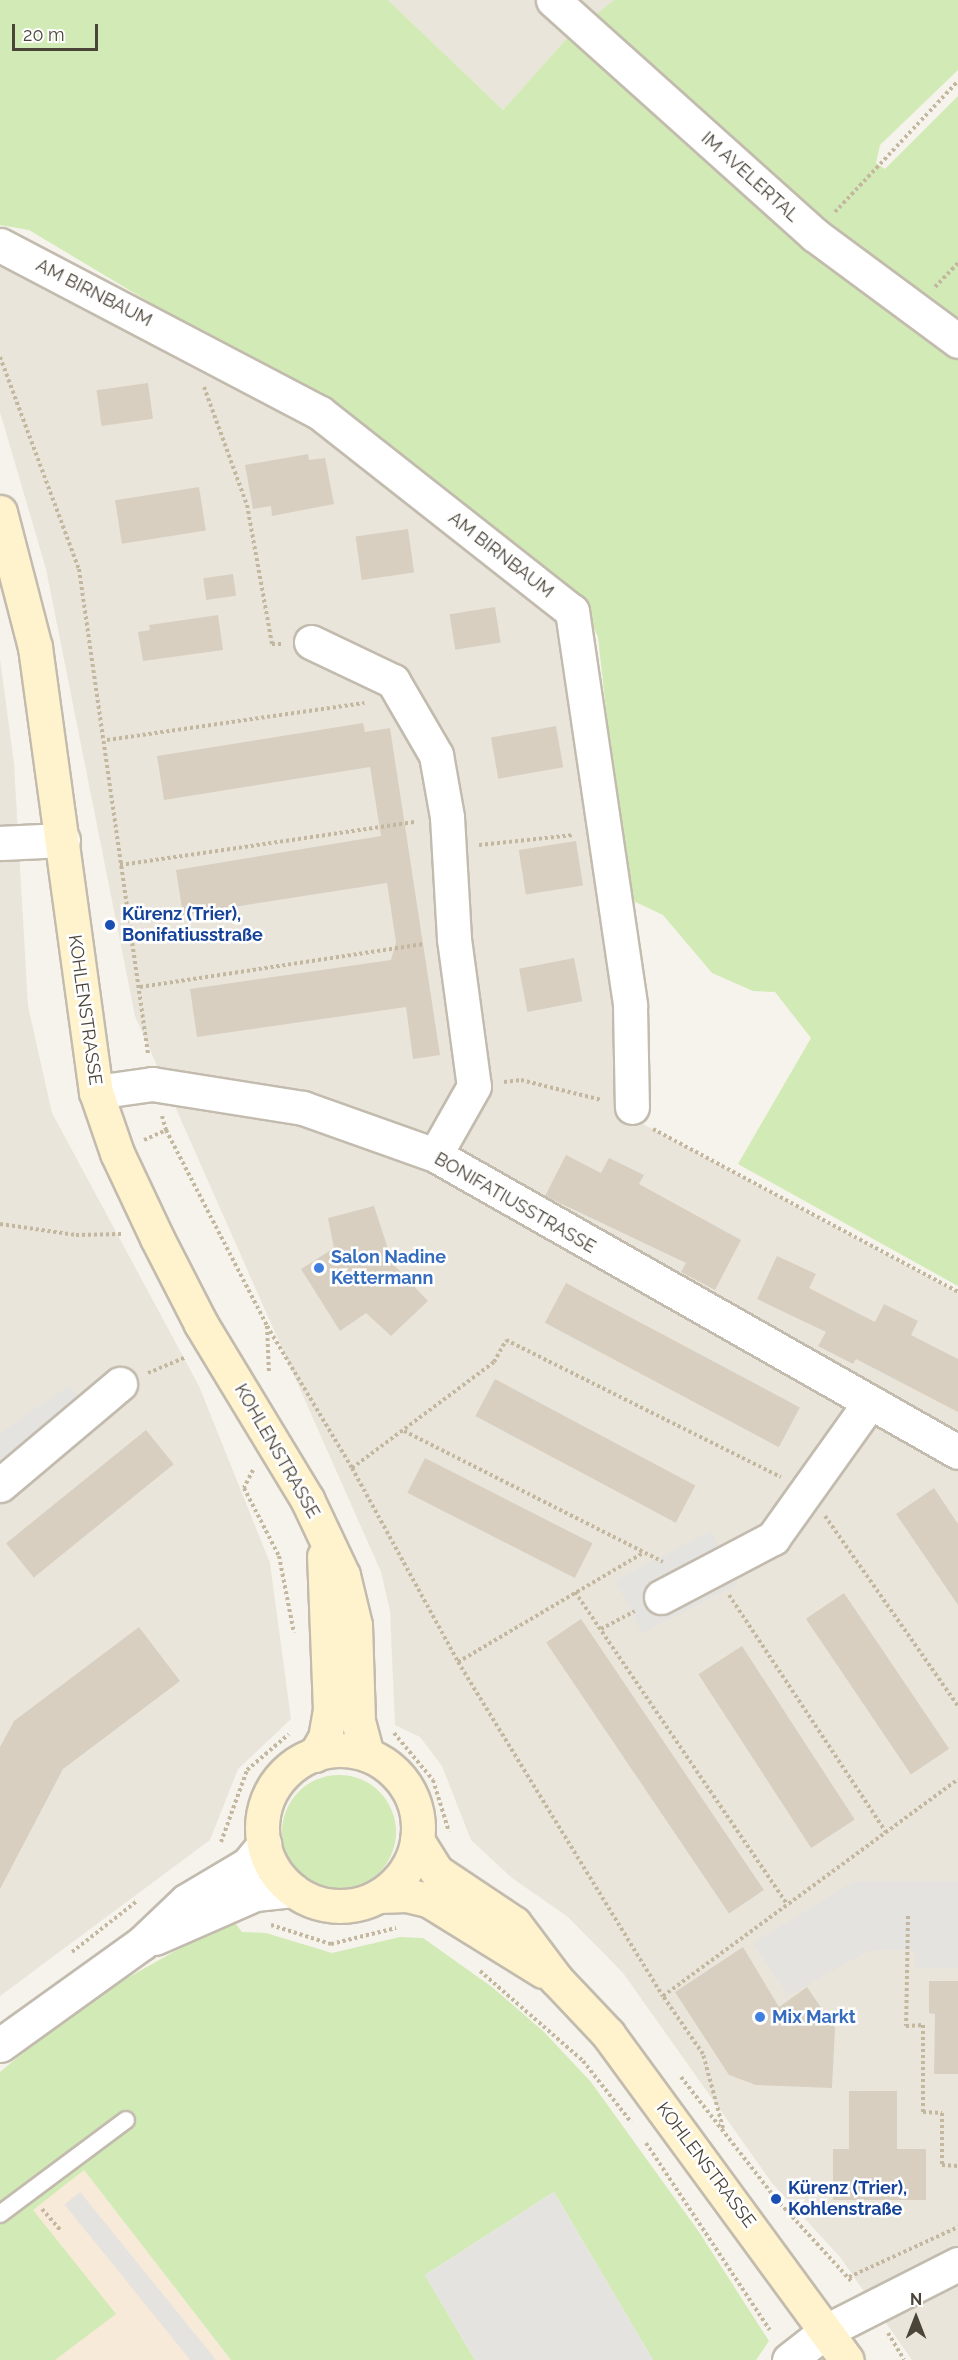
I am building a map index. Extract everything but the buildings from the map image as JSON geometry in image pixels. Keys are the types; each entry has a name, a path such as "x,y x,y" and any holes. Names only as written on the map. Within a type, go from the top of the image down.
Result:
{"main road":[{"name":"KOHLENSTRASSE","path":"0,512 35,647 96,1092 117,1153 157,1238 201,1324 271,1436 322,1530 351,1598 358,1647 358,1721 367,1755"},
{"name":"KOHLENSTRASSE","path":"315,1755 325,1738 330,1710 322,1530"},
{"name":"KOHLENSTRASSE","path":"380,1896 405,1872 417,1840 418,1817 408,1789 387,1766 367,1755 345,1751 315,1755 295,1765 275,1786 264,1814 264,1844 275,1869 293,1890 335,1906 380,1896 428,1900 556,1979"},
{"name":"KOHLENSTRASSE","path":"417,1840 431,1866 514,1923 556,1979 608,2034 847,2360"}],"street":[{"name":"IM AVELERTAL","path":"553,0 815,235 958,341"},
{"name":"AM BIRNBAUM","path":"0,245 191,343 320,413 572,611 630,1006 632,1107"},
{"path":"311,642 393,681 436,755 448,833 454,939 474,1086 435,1155"},
{"path":"0,843 63,840"},
{"name":"BONIFATIUSSTRASSE","path":"96,1092 152,1084 303,1108 435,1155 958,1452"},
{"path":"0,1485 120,1384"},
{"path":"661,1597 773,1538 870,1402"},
{"path":"230,1891 264,1844"},
{"path":"0,2045 142,1943 186,1901 230,1891 293,1890"},
{"path":"789,2360 826,2331 958,2264"}],"lane":[{"path":"0,2214 126,2120"}],"path":[{"path":"815,235 876,163 958,81"},
{"path":"191,343 247,505 272,644 311,642"},
{"path":"0,357 79,569 107,740 120,865 140,987 152,1084 166,1130"},
{"path":"107,740 358,704"},
{"path":"120,865 448,833 606,832"},
{"path":"140,987 454,939"},
{"path":"474,1086 520,1080 632,1107 644,1124 958,1292"},
{"path":"0,1224 76,1235 157,1238"},
{"path":"267,1326 352,1468 458,1662 663,1996 703,2054 724,2132 776,2199 849,2277 958,2227"},
{"path":"352,1468 494,1362 506,1340 807,1490 958,1706"},
{"path":"120,1384 189,1356"},
{"path":"404,1431 643,1553 704,1574 886,1832"},
{"path":"271,1436 244,1488 279,1556 295,1646"},
{"path":"458,1662 643,1553"},
{"path":"575,1592 786,1904"},
{"path":"601,1629 661,1597"},
{"path":"295,1725 247,1770 227,1835 210,1857 252,1925 270,1924 331,1944 409,1928"},
{"path":"663,1996 958,1779"},
{"path":"64,1958 144,1896"},
{"path":"908,1916 906,2026 923,2025 923,2112 942,2113 942,2165 958,2166"},
{"path":"471,1965 582,2061 633,2124"},
{"path":"640,2133 770,2330"},
{"path":"897,2346 903,2360"}],"shaded area":[{"path":"388,0 614,0 569,36 503,110"},
{"path":"0,250 320,413 572,611 630,1006 639,1122 958,1293 958,2360 912,2360 840,2257 772,2183 623,1973 568,1917 512,1878 471,1840 442,1766 420,1737 395,1725 390,1611 381,1572 135,1016 46,569 0,412"},
{"path":"0,659 14,763 28,1006 52,1113 199,1386 270,1563 291,1719 238,1769 210,1840 0,1996"},
{"path":"70,1385 83,1403 0,1459 0,1433"},
{"path":"711,1531 738,1584 642,1633 615,1580"},
{"path":"854,1881 958,1881 958,1968 915,1968 915,1950 868,1951 788,1996 753,1943"},
{"path":"84,2170 231,2360 0,2360 0,2235"},
{"path":"80,2192 216,2360 190,2360 64,2205"},
{"path":"554,2192 653,2360 475,2360 425,2275"}],"green space":[{"path":"0,0 388,0 503,110 569,36 614,0 958,0 958,70 880,145 876,163 885,169 958,96 958,1286 738,1164 811,1038 775,992 753,991 712,973 663,915 627,898 598,637 587,613 348,421 29,230 0,225"},
{"path":"339,1775 361,1779 379,1792 392,1810 396,1832 392,1854 379,1872 361,1885 339,1889 317,1885 299,1872 286,1854 282,1832 286,1810 299,1792 317,1779"},
{"path":"232,1919 242,1932 266,1933 332,1953 400,1937 423,1938 492,1987 544,2032 591,2082 699,2232 769,2341 756,2360 653,2360 554,2192 425,2275 475,2360 231,2360 84,2170 33,2210 116,2314 55,2360 0,2360 0,2072 83,2003"}],"place":[{"name":"Kürenz (Trier), Bonifatiusstraße","path":"110,925"},
{"name":"Salon Nadine Kettermann","path":"319,1268"},
{"name":"Mix Markt","path":"760,2017"},
{"name":"Kürenz (Trier), Kohlenstraße","path":"776,2199"}]}
